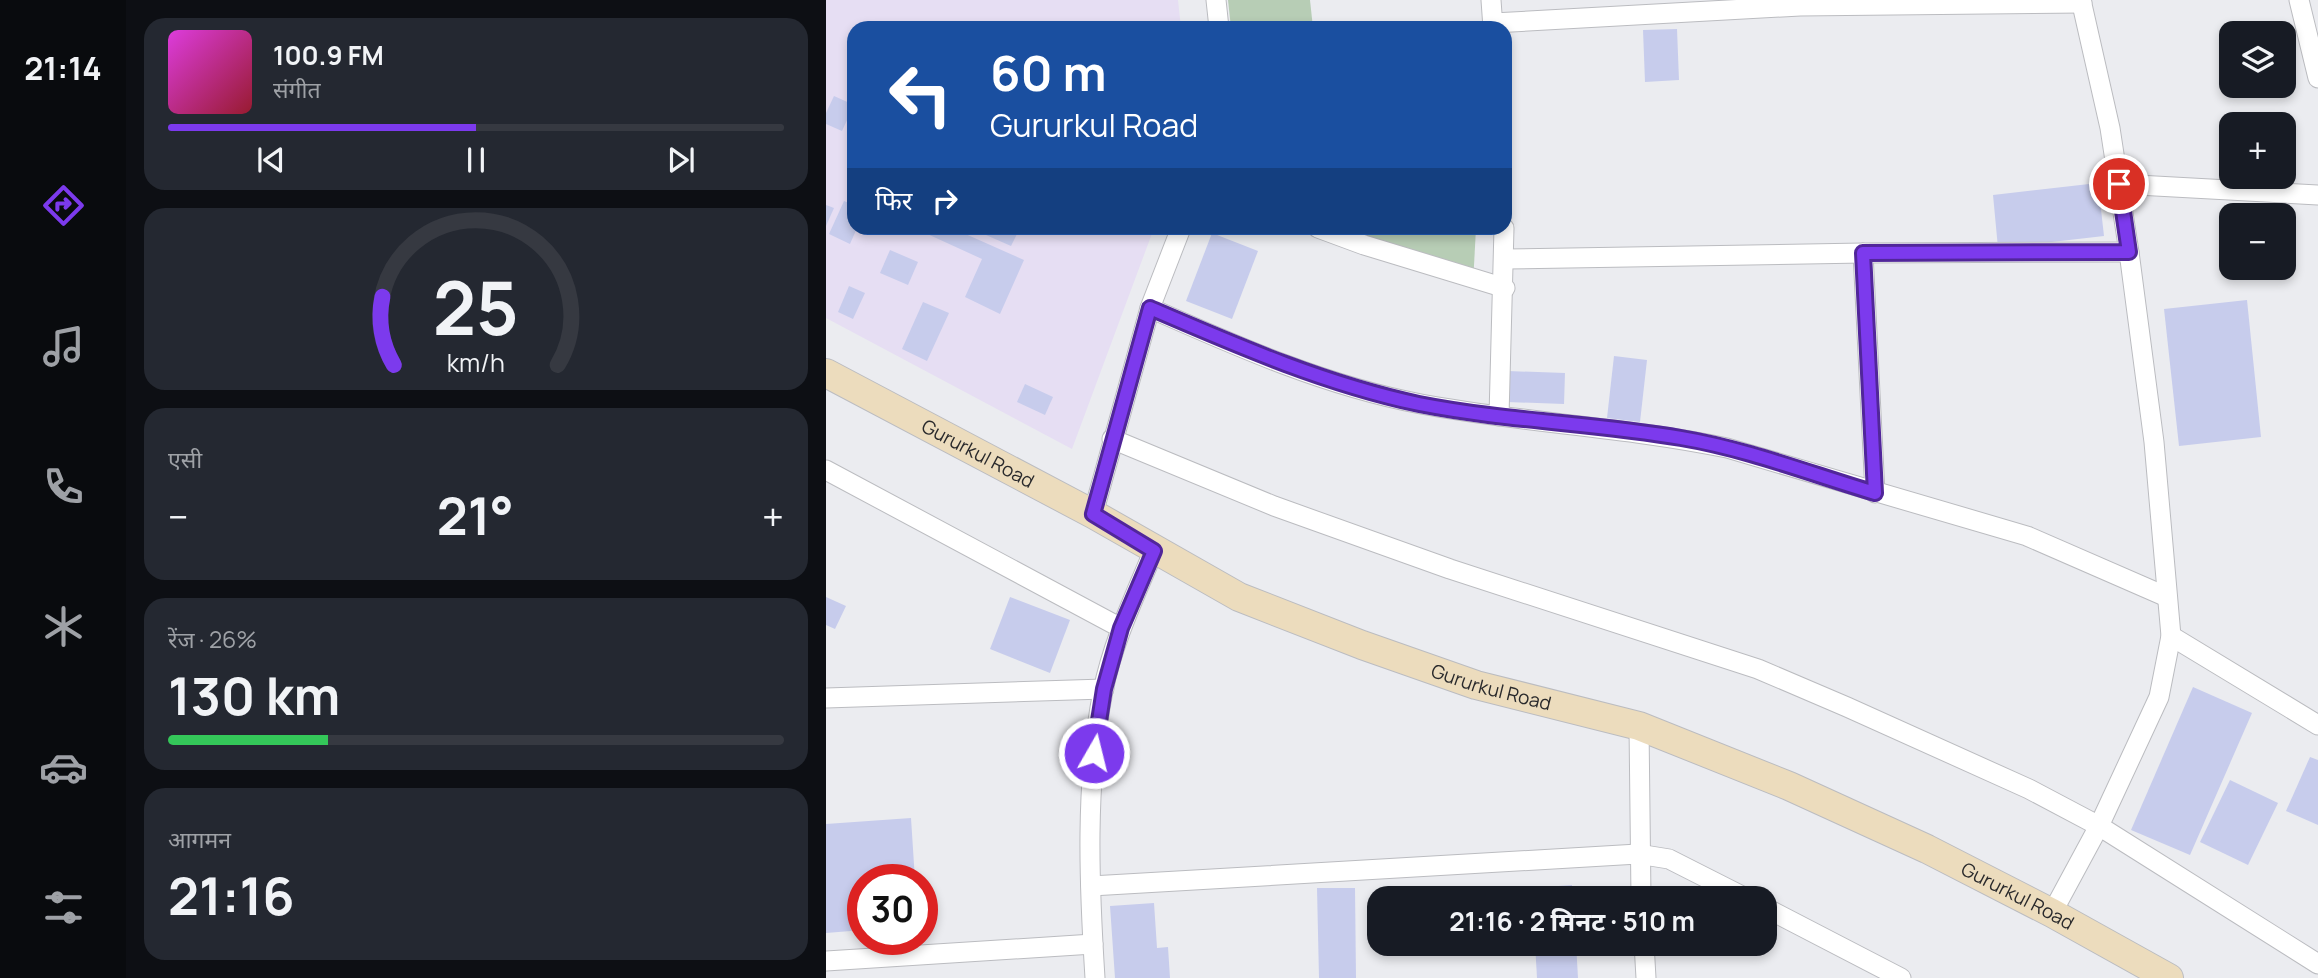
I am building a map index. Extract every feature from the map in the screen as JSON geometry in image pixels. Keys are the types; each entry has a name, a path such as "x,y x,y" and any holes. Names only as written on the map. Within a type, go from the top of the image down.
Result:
{"street":[{"path":"1216,0 1219,21"},
{"path":"1490,0 1493,21"},
{"path":"2299,0 2318,78"},
{"path":"1512,24 1800,3 2081,2 2110,128 2129,252 2154,442 2171,636 2159,697 2099,826 2052,913"},
{"path":"2119,184 2318,194"},
{"path":"1093,514 1150,308 1178,235"},
{"path":"1340,235 1504,288"},
{"path":"1500,416 1506,260 1504,235"},
{"path":"1506,260 1863,253 2129,252"},
{"path":"1863,253 1875,493"},
{"path":"1150,308 1294,369 1419,404 1681,438 1727,448 2027,536 2167,597"},
{"name":"Gururkul Road","path":"826,373 1093,514 1239,597 1362,645 1476,685 1639,726 1789,786 1927,849 2052,913 2169,978"},
{"path":"1112,439 1274,506 1450,569 1758,669 2029,789 2099,826 2318,964"},
{"path":"826,470 1121,628"},
{"path":"1095,978 1091,886 1094,753 1104,689 1121,628 1154,551"},
{"path":"2171,636 2318,725"},
{"path":"826,698 1104,689"},
{"path":"1639,726 1640,886"},
{"path":"1091,886 1638,854 1676,862 1723,886"},
{"path":"1777,914 1901,978"},
{"path":"826,961 1093,944"},
{"path":"1645,956 1646,978"}],"shaded area":[{"path":"826,0 1178,0 1180,21 847,21 847,235 1151,235 1072,449 826,318"}],"green space":[{"path":"1228,0 1310,0 1312,21 1230,21"},
{"path":"1344,235 1476,235 1473,284"}],"building":[{"path":"1677,29 1679,80 1645,82 1643,30"},
{"path":"834,96 847,102 847,120 842,131 826,124 826,113"},
{"path":"2098,183 2104,236 1998,248 1993,195"},
{"path":"844,201 847,202 847,235 854,235 850,244 829,234"},
{"path":"826,205 834,208 826,226"},
{"path":"930,235 968,235 1024,260 1000,314 965,297 982,259"},
{"path":"986,235 1016,235 1011,246"},
{"path":"1211,235 1258,251 1232,319 1186,301"},
{"path":"890,250 918,262 908,285 880,273"},
{"path":"849,286 865,293 853,319 838,312"},
{"path":"2247,300 2261,437 2179,446 2164,309"},
{"path":"923,302 949,313 927,361 902,349"},
{"path":"1614,356 1647,360 1640,422 1607,418"},
{"path":"1508,371 1565,373 1564,404 1507,402"},
{"path":"1025,384 1053,397 1045,415 1017,402"},
{"path":"826,597 846,606 835,629 826,625"},
{"path":"1010,597 1070,620 1050,673 990,649"},
{"path":"2193,687 2252,713 2190,855 2131,830"},
{"path":"2310,757 2318,760 2318,825 2286,811"},
{"path":"2230,780 2278,803 2248,865 2200,842"},
{"path":"911,818 914,864 847,864 847,931 826,933 826,824"},
{"path":"1317,888 1355,888 1356,978 1319,978"},
{"path":"1154,903 1157,948 1168,947 1170,978 1115,978 1110,906"},
{"path":"1536,956 1577,956 1578,978 1537,978"}],"route":[{"path":"1094,753 1104,689 1121,628 1154,551 1093,514 1150,308 1294,369 1419,404 1681,438 1727,448 1875,493 1863,253 2129,252 2119,184"}]}
